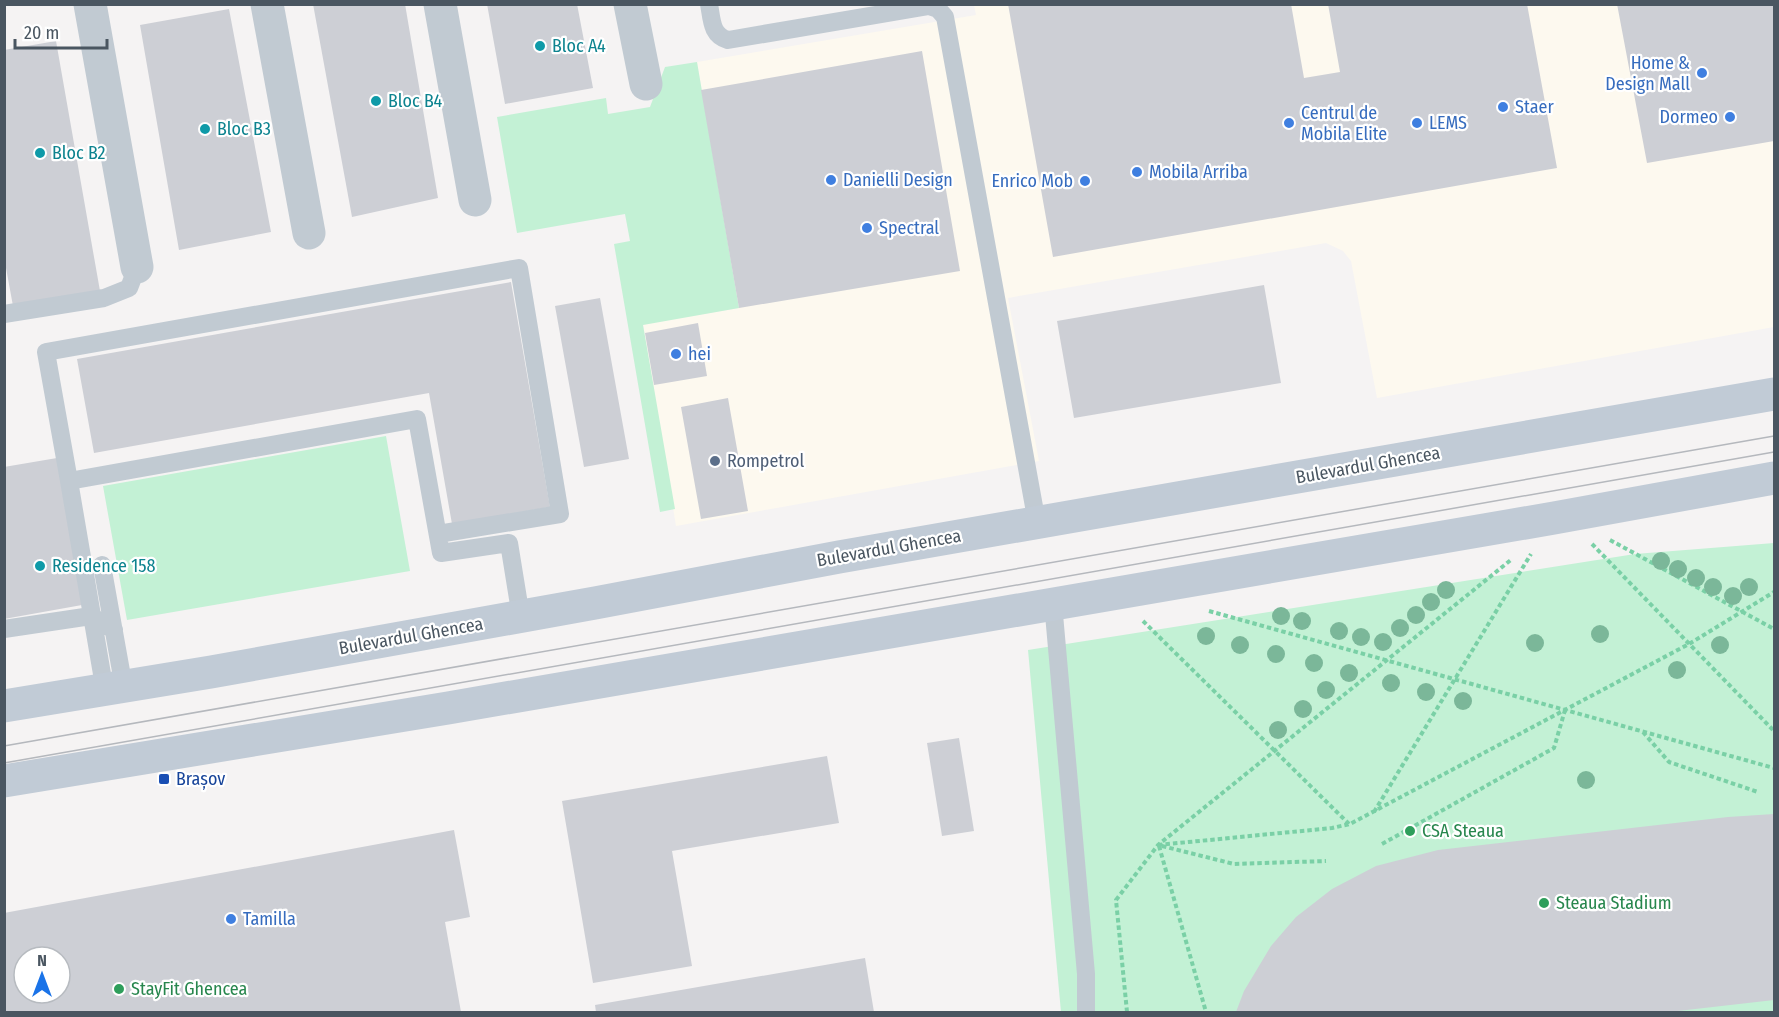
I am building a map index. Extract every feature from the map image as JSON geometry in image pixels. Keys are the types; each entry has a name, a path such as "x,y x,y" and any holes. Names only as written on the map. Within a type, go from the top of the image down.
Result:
{"main road":[{"name":"Bulevardul Ghencea","path":"4,706 521,617 839,557 1774,394"},
{"path":"4,781 448,708 1774,478"},
{"path":"4,689 482,609 521,617"}],"street":[{"path":"90,4 138,267"},
{"path":"267,4 309,233"},
{"path":"440,4 475,200"},
{"path":"630,4 646,84"}],"lane":[{"path":"709,4 714,31 720,38 728,40 929,6 938,9 945,16 1037,523"},
{"path":"4,314 104,298 129,288 138,267"},
{"path":"111,672 91,616 46,352 519,267 560,514 438,534"},
{"path":"69,481 417,419 441,553 509,543 521,617"},
{"path":"102,565 114,630 111,672"},
{"path":"1053,603 1085,962 1086,1012"},
{"path":"4,629 91,616 114,630"}],"path":[{"path":"1559,517 1774,629"},
{"path":"1559,517 1774,731"},
{"path":"1374,812 1455,679 1559,517"},
{"path":"1127,1012 1116,900 1158,845 1276,752 1513,558"},
{"path":"1158,845 1332,828 1350,824 1689,644 1774,592"},
{"path":"1114,593 1350,824"},
{"path":"1202,609 1774,768"},
{"path":"1382,844 1554,748 1565,710"},
{"path":"1642,732 1669,762 1758,792"},
{"path":"1158,845 1234,864 1326,861"},
{"path":"1158,845 1206,1012"}],"shaded area":[{"path":"974,5 1774,5 1774,327 1377,398 1351,261 1343,251 1326,243 1008,298 1039,461 676,526 643,324 739,308 697,62 976,15"}],"green space":[{"path":"697,62 739,308 643,325 675,509 660,512 614,244 630,241 625,214 517,233 497,117 606,98 608,114 650,107 665,67"},
{"path":"386,436 410,571 127,620 103,486"},
{"name":"CSA Steaua","path":"1774,543 1774,1012 1061,1012 1028,650 1635,554"}],"building":[{"name":"Bloc B4","path":"313,4 405,4 438,198 352,217"},
{"name":"Bloc A4","path":"487,4 577,4 593,88 505,104"},
{"name":"Centrul de Mobila Elite","path":"1008,4 1291,4 1304,78 1340,72 1328,4 1527,4 1557,168 1053,257"},
{"name":"Home & Design Mall","path":"1617,4 1774,4 1774,141 1647,163"},
{"name":"Bloc B3","path":"229,9 271,232 179,250 140,25"},
{"name":"Bloc B2","path":"56,41 100,291 13,306 4,257 4,50"},
{"name":"Danielli Design","path":"922,51 960,271 739,308 701,90"},
{"path":"511,282 550,507 452,524 429,393 94,453 77,359"},
{"path":"1264,285 1281,383 1074,418 1057,321"},
{"path":"600,298 629,459 584,467 555,306"},
{"name":"hei","path":"698,323 707,376 654,385 645,333"},
{"name":"Rompetrol","path":"728,398 748,511 701,519 681,407"},
{"name":"Residence 158","path":"57,458 82,605 4,619 4,467"},
{"path":"959,738 974,831 942,836 927,743"},
{"path":"827,756 839,823 672,851 692,966 593,983 562,801"},
{"name":"Steaua Stadium","path":"1774,814 1774,1000 1669,1012 1236,1012 1244,991 1271,946 1296,917 1332,889 1376,866 1438,850 1728,817"},
{"name":"Tamilla","path":"454,830 470,917 445,922 461,1012 4,1012 4,913"},
{"path":"865,958 874,1012 596,1012 595,1005"}],"tram line":[{"path":"4,746 1774,436"},
{"path":"4,763 1774,452"}],"place":[{"name":"Bloc A4","path":"540,46"},
{"name":"Home & Design Mall","path":"1702,73"},
{"name":"Bloc B4","path":"376,101"},
{"name":"Staer","path":"1503,107"},
{"name":"Dormeo","path":"1730,117"},
{"name":"Centrul de Mobila Elite","path":"1289,123"},
{"name":"LEMS","path":"1417,123"},
{"name":"Bloc B3","path":"205,129"},
{"name":"Bloc B2","path":"40,153"},
{"name":"Mobila Arriba","path":"1137,172"},
{"name":"Danielli Design","path":"831,180"},
{"name":"Enrico Mob","path":"1085,181"},
{"name":"Spectral","path":"867,228"},
{"name":"hei","path":"676,354"},
{"name":"Rompetrol","path":"715,461"},
{"name":"Residence 158","path":"40,566"},
{"name":"Brașov","path":"164,779"},
{"name":"CSA Steaua","path":"1410,831"},
{"name":"Steaua Stadium","path":"1544,903"},
{"name":"Tamilla","path":"231,919"},
{"name":"StayFit Ghencea","path":"119,989"}]}
